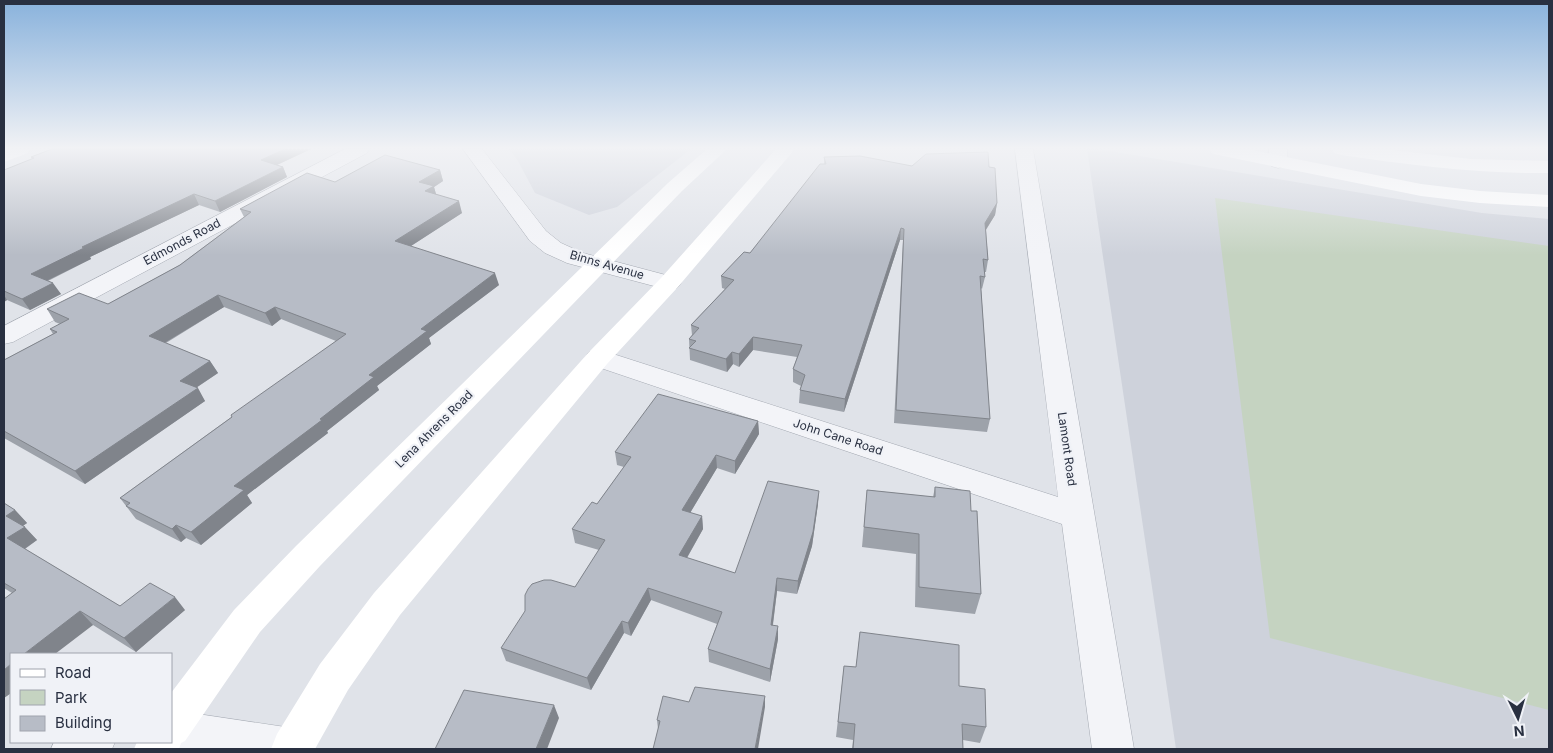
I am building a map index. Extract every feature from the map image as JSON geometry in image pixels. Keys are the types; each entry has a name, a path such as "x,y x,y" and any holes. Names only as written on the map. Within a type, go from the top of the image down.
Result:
{"main road":[{"name":"Lena Ahrens Road","path":"172,727 247,620 308,556 678,184"},
{"path":"292,749 334,678 387,604 598,358 669,283 755,184"},
{"path":"1397,184 1421,190 1549,201"}],"street":[{"name":"Edmonds Road","path":"4,336 293,184"},
{"name":"Binns Avenue","path":"499,184 538,236 553,248 575,258 669,283"},
{"name":"Lamont Road","path":"1029,184 1113,749"},
{"name":"John Cane Road","path":"598,358 1077,516"},
{"path":"172,728 292,749"},
{"path":"72,749 91,743"}],"shaded area":[{"path":"530,184 646,184 617,207 589,215 535,193"},
{"path":"1092,184 1309,184 1482,213 1549,219 1549,749 1176,749"}],"green space":[{"path":"1215,198 1549,246 1549,710 1270,638"}],"building":[{"path":"4,184 249,184 215,201 194,194 82,247 84,248 31,274 53,283 22,299 4,291"},
{"path":"286,184 427,184 434,186 425,191 459,201 395,241 495,273 421,329 427,331 369,375 374,377 320,419 322,420 234,486 244,490 191,532 176,525 172,529 126,506 130,503 120,498 232,417 231,415 346,334 275,307 265,313 218,295 149,336 210,361 180,381 198,388 75,471 4,431 4,360 57,332 50,329 69,319 47,309 79,293 108,304 180,265 251,212 240,209"},
{"path":"804,184 996,184 997,203 985,223 988,260 983,259 985,277 980,276 990,419 896,410 904,229 901,228 845,399 800,390 805,375 793,369 802,345 753,337 739,354 732,352 726,359 689,348 696,341 689,339 699,328 691,325 734,280 721,276 744,252 750,253"},
{"path":"658,394 758,421 735,461 716,455 682,510 702,516 679,555 735,573 768,481 819,491 813,532 798,581 777,578 771,625 778,626 770,669 708,649 722,612 648,588 628,623 622,621 587,678 501,648 525,611 525,595 532,584 551,580 575,587 605,540 572,529 592,502 597,504 631,457 615,452"},
{"path":"935,487 970,491 971,511 977,511 981,594 919,587 919,534 864,527 867,490 935,497"},
{"path":"4,503 15,510 6,516 25,527 7,538 120,606 150,583 175,597 124,638 80,611 25,653 10,653 10,665 4,670 4,599 16,590 4,583"},
{"path":"860,632 959,645 959,686 985,689 986,727 962,724 963,749 853,749 855,724 838,722 844,666 856,667"},
{"path":"695,687 765,696 755,749 653,749 660,721 657,720 663,696 689,702"},
{"path":"464,690 554,705 536,749 435,749"}]}
